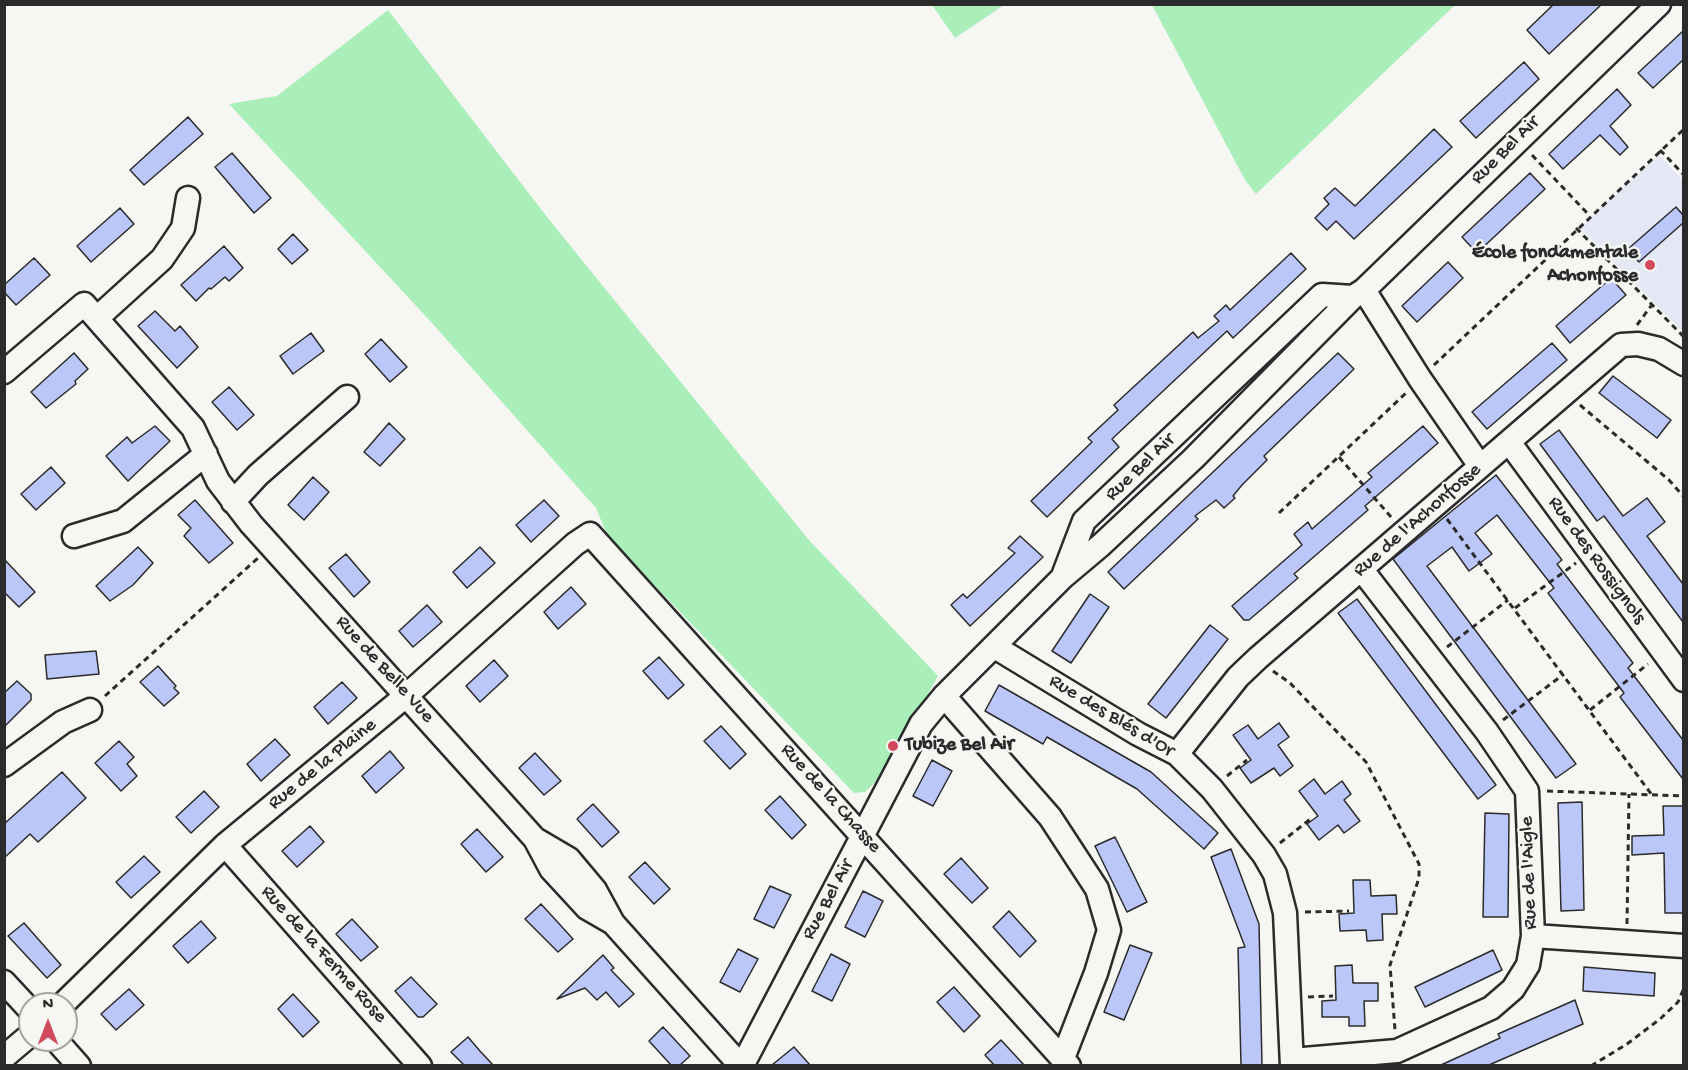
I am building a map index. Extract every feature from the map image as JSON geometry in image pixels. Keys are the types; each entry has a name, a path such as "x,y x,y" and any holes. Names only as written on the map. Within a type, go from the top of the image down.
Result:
{"street":[{"name":"Rue Bel Air","path":"742,1065 921,724 945,696 1063,577 1084,521 1322,295 1359,293 1659,4"},
{"path":"4,372 162,259 183,228 188,198"},
{"path":"1359,293 1480,466"},
{"name":"Rue de Belle Vue","path":"90,311 193,428 218,481 233,502 536,839 569,859 595,890 613,923 742,1065"},
{"name":"Rue de l'Achonfosse","path":"1178,754 1238,677 1564,392 1621,345 1638,344 1659,349 1683,364"},
{"path":"233,502 258,475 347,397"},
{"name":"Rue des Rossignols","path":"1509,442 1683,680"},
{"path":"74,537 123,521 206,454"},
{"name":"Rue de la Plaine","path":"75,992 225,845 407,695 590,534"},
{"name":"Rue de la Chasse","path":"590,534 863,834 1066,1062"},
{"name":"Rue de l'Aigle","path":"1292,1063 1397,1051 1491,1008 1513,989 1528,965 1533,936 1527,791 1487,732 1362,570"},
{"name":"Rue des Blés d'Or","path":"995,647 1138,734 1178,754 1212,789 1246,830 1275,874 1285,913 1292,1063"},
{"path":"945,696 1050,817 1097,889 1108,930 1066,1062"},
{"path":"4,765 63,722 90,710"},
{"name":"Rue de la Ferme Rose","path":"225,845 420,1065"},
{"path":"1533,936 1683,946"},
{"path":"4,982 18,997"},
{"path":"4,1057 18,1045"},
{"path":"68,1052 79,1065"}],"path":[{"path":"1279,513 1576,228 1683,129"},
{"path":"1518,140 1590,216"},
{"path":"1660,150 1683,175"},
{"path":"1576,228 1683,337"},
{"path":"1564,392 1669,480 1683,497"},
{"path":"1339,457 1404,531"},
{"path":"1436,503 1652,795"},
{"path":"90,710 272,546"},
{"path":"1515,608 1591,552"},
{"path":"1431,659 1508,600"},
{"path":"1590,710 1662,652"},
{"path":"1268,667 1290,684 1366,762 1419,864 1419,878 1390,964 1396,1037"},
{"path":"1487,732 1564,674"},
{"path":"1224,778 1247,760"},
{"path":"1527,791 1683,796"},
{"path":"1627,941 1629,794"},
{"path":"1276,846 1313,817"},
{"path":"1299,912 1349,911"},
{"path":"1592,1065 1628,1044 1660,1019 1678,1002 1683,988"},
{"path":"1303,997 1333,996"}],"shaded area":[{"name":"École fondamentale Achonfosse","path":"1659,155 1683,180 1683,332 1580,228"}],"green space":[{"path":"932,5 1004,5 955,38"},
{"path":"1152,5 1455,5 1256,194 1245,180"},
{"path":"388,10 547,217 808,539 938,676 883,775 865,792 854,793 608,537 596,508 432,323 229,104 277,96"}],"building":[{"path":"1554,4 1602,4 1549,54 1527,30"},
{"path":"1683,31 1683,60 1653,88 1638,73"},
{"path":"1524,62 1539,79 1476,138 1460,121"},
{"path":"1617,89 1631,105 1610,126 1628,147 1620,155 1600,135 1563,169 1549,154"},
{"path":"188,117 203,134 144,185 130,170"},
{"path":"1434,129 1452,147 1354,239 1336,221 1327,230 1315,218 1329,204 1324,198 1335,188 1355,206"},
{"path":"232,153 271,198 254,213 215,167"},
{"path":"1530,173 1545,189 1477,253 1462,237"},
{"path":"1676,207 1683,215 1683,223 1639,262 1628,249"},
{"path":"120,208 134,224 91,262 77,246"},
{"path":"293,234 308,250 292,264 278,249"},
{"path":"224,246 243,268 229,281 225,277 211,289 209,288 196,301 181,285"},
{"path":"1291,253 1306,269 1233,338 1227,331 1112,439 1119,447 1047,517 1031,501 1092,442 1088,438 1118,410 1114,405 1193,332 1198,338 1219,321 1214,316 1226,305 1230,310"},
{"path":"34,258 50,275 16,305 4,292 4,285"},
{"path":"1448,262 1463,278 1417,322 1402,306"},
{"path":"1611,278 1626,295 1570,343 1556,326"},
{"path":"155,311 175,331 180,326 198,347 177,368 138,326"},
{"path":"311,333 324,351 293,374 280,356"},
{"path":"381,339 407,367 390,382 365,354"},
{"path":"1552,343 1567,360 1487,429 1472,412"},
{"path":"74,353 88,369 75,381 76,384 46,408 31,392"},
{"path":"1338,353 1354,369 1264,456 1267,460 1242,485 1233,496 1235,498 1224,508 1216,500 1195,516 1198,519 1124,589 1108,572"},
{"path":"1613,376 1671,420 1657,438 1599,393"},
{"path":"229,387 254,415 237,430 212,402"},
{"path":"389,423 405,439 380,466 364,452"},
{"path":"155,426 170,441 128,481 106,456 127,437 132,443"},
{"path":"1423,426 1438,443 1365,506 1368,510 1294,574 1298,578 1249,620 1244,620 1232,606 1302,545 1294,534 1308,522 1312,529 1372,477 1368,473"},
{"path":"1559,430 1623,516 1647,498 1665,522 1647,536 1683,584 1683,622 1604,516 1597,521 1540,444"},
{"path":"51,467 65,483 36,510 21,494"},
{"path":"1496,475 1562,560 1557,564 1633,663 1628,668 1683,740 1683,779 1620,697 1624,693 1548,593 1554,588 1497,515 1475,533 1492,554 1469,571 1452,547 1427,566 1576,764 1556,778 1393,559"},
{"path":"313,477 329,492 304,520 288,505"},
{"path":"195,500 233,543 209,563 184,536 191,528 178,515"},
{"path":"544,500 559,516 531,542 516,525"},
{"path":"1020,536 1043,557 970,626 951,605 963,594 967,598 1015,553 1008,548"},
{"path":"138,547 153,563 133,585 110,601 96,586"},
{"path":"480,547 495,563 467,588 453,572"},
{"path":"346,554 370,582 354,597 329,568"},
{"path":"4,559 35,592 19,607 4,592"},
{"path":"571,587 586,604 558,629 544,612"},
{"path":"1090,594 1109,607 1071,663 1052,651"},
{"path":"1357,599 1496,785 1478,799 1338,613"},
{"path":"427,605 442,622 413,647 399,631"},
{"path":"1210,625 1228,639 1166,718 1148,704"},
{"path":"96,651 99,674 47,679 45,655"},
{"path":"659,657 684,685 668,699 643,671"},
{"path":"494,660 508,676 480,702 466,686"},
{"path":"158,666 176,686 174,688 179,693 164,706 140,682"},
{"path":"17,681 31,694 31,700 4,727 4,693"},
{"path":"342,682 357,698 328,724 314,707"},
{"path":"999,685 1151,772 1218,833 1204,849 1137,789 1047,737 1043,744 985,711"},
{"path":"1279,723 1289,737 1278,745 1293,766 1280,776 1274,768 1251,783 1240,768 1251,760 1233,735 1248,725 1258,739"},
{"path":"721,726 746,754 730,769 704,741"},
{"path":"275,739 290,755 261,781 247,764"},
{"path":"119,741 134,757 127,764 137,776 121,791 95,763"},
{"path":"390,751 404,768 376,793 362,776"},
{"path":"535,753 561,781 544,795 519,768"},
{"path":"932,760 952,771 933,806 913,796"},
{"path":"62,772 86,798 38,842 30,834 4,858 4,824"},
{"path":"1314,779 1325,794 1342,781 1351,794 1344,800 1360,821 1344,833 1338,825 1319,840 1307,824 1318,816 1299,791"},
{"path":"204,791 219,807 191,833 176,817"},
{"path":"780,796 806,825 792,839 765,810"},
{"path":"1582,802 1584,910 1561,911 1558,803"},
{"path":"593,804 619,832 602,847 577,819"},
{"path":"1663,806 1683,806 1683,913 1665,913 1664,853 1632,855 1632,836 1664,835"},
{"path":"1485,813 1509,814 1508,917 1483,917"},
{"path":"310,826 324,842 297,867 282,851"},
{"path":"477,829 503,857 486,872 461,844"},
{"path":"1115,837 1147,902 1127,912 1095,846"},
{"path":"1231,849 1259,924 1262,1065 1241,1065 1238,948 1245,947 1211,857"},
{"path":"144,856 160,872 131,898 116,882"},
{"path":"961,858 988,888 972,903 944,874"},
{"path":"645,862 670,889 654,904 629,877"},
{"path":"1353,880 1370,880 1371,896 1396,895 1397,914 1382,914 1383,940 1367,941 1366,930 1340,931 1339,914 1354,913"},
{"path":"770,886 791,895 774,928 754,919"},
{"path":"863,891 883,901 865,937 845,927"},
{"path":"541,904 573,939 558,952 525,919"},
{"path":"1009,911 1036,941 1020,957 993,927"},
{"path":"352,919 378,947 361,961 336,934"},
{"path":"201,921 216,938 188,963 173,946"},
{"path":"24,923 61,965 47,978 8,936"},
{"path":"1130,945 1152,953 1124,1020 1104,1012"},
{"path":"738,949 758,959 740,992 720,982"},
{"path":"1493,950 1502,970 1425,1007 1415,987"},
{"path":"831,954 850,964 832,1001 812,991"},
{"path":"603,955 614,968 611,970 634,994 619,1007 606,992 597,1000 585,988 557,999"},
{"path":"1352,965 1353,983 1378,983 1378,1001 1364,1001 1365,1026 1349,1026 1349,1017 1322,1017 1322,1001 1336,1000 1335,966"},
{"path":"1584,967 1655,973 1654,996 1583,991"},
{"path":"411,977 437,1004 423,1017 418,1017 395,991"},
{"path":"954,987 980,1016 964,1032 937,1002"},
{"path":"129,989 144,1005 116,1030 101,1014"},
{"path":"293,994 319,1022 303,1037 278,1009"},
{"path":"1575,1000 1583,1024 1489,1065 1441,1065 1500,1038 1498,1034"},
{"path":"663,1027 690,1056 680,1065 671,1065 649,1041"},
{"path":"468,1037 493,1065 464,1065 451,1052"},
{"path":"1001,1040 1024,1065 994,1065 985,1055"},
{"path":"794,1047 810,1065 772,1065"}],"place":[{"name":"École fondamentale Achonfosse","path":"1650,265"},
{"name":"Tubize Bel Air","path":"893,746"}]}
